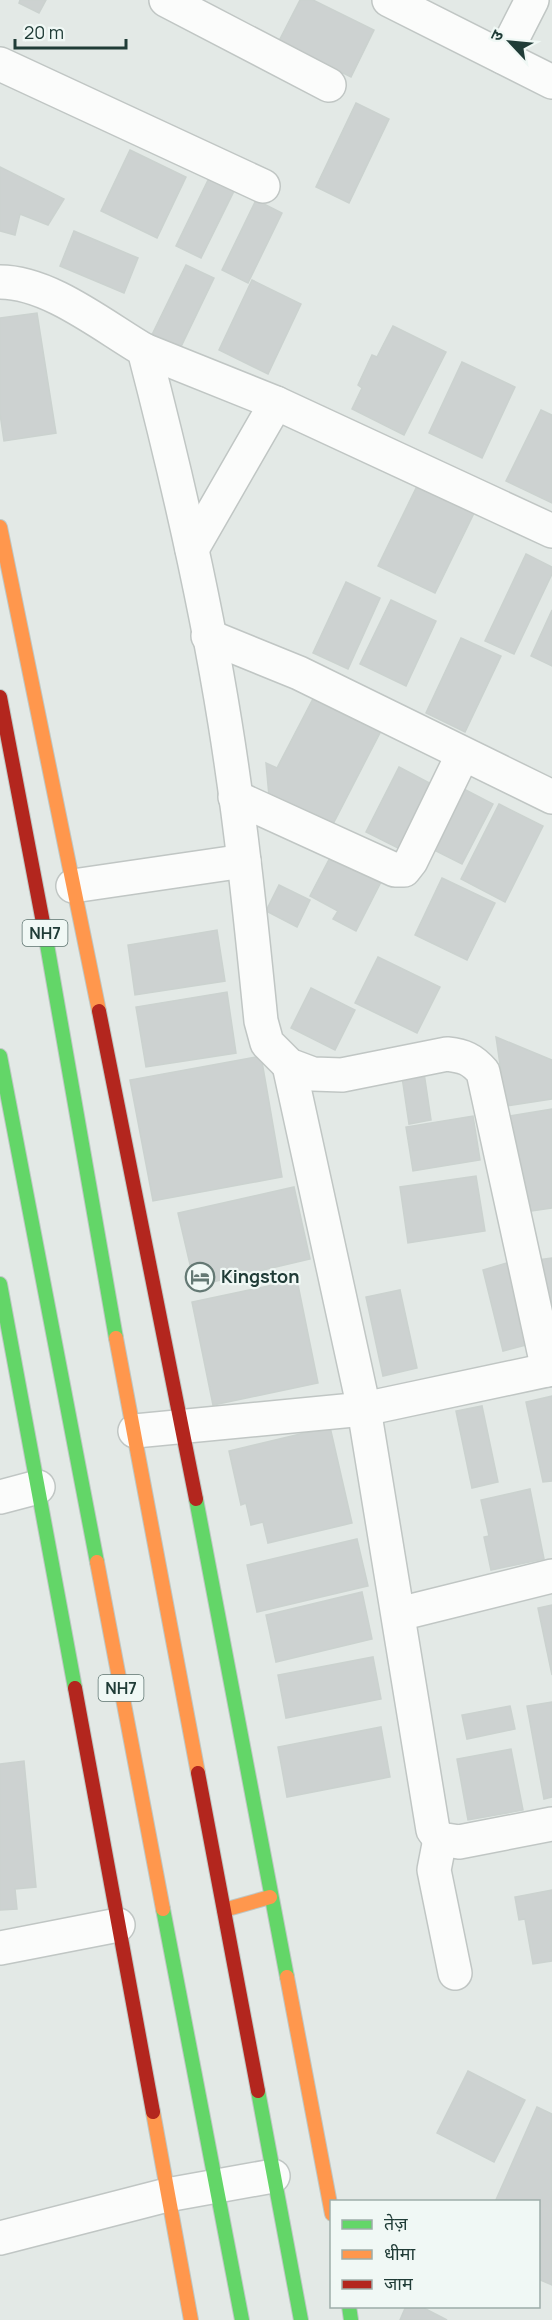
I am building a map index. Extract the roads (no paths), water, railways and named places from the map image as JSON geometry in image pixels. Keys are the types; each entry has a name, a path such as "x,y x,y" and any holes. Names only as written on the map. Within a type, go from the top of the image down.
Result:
{"main road":[{"path":"0,527 181,1425 330,2204"},
{"name":"NH7","path":"0,697 38,892 86,1171 301,2320"},
{"name":"NH7","path":"0,1056 242,2320"},
{"path":"0,1284 191,2320"},
{"path":"224,1910 270,1897"}],"street":[{"path":"166,0 329,85"},
{"path":"388,0 552,82"},
{"path":"502,57 532,0"},
{"path":"0,64 263,186"},
{"path":"0,282 28,285 50,294 144,350 276,403 552,531"},
{"path":"135,1431 364,1409 550,1369 483,1072 474,1061 462,1055 447,1054 342,1075 313,1074 289,1065 267,1042 261,1021 244,861 225,721 182,497 144,350"},
{"path":"192,549 276,403"},
{"path":"208,636 299,673 552,798"},
{"path":"235,797 395,870 404,870 411,861 464,754"},
{"path":"74,886 244,861"},
{"path":"289,1065 364,1409 433,1830 440,1839 459,1842 552,1824"},
{"path":"0,1497 38,1487"},
{"path":"399,1614 552,1576"},
{"path":"440,1839 434,1870 455,1972"},
{"path":"0,1948 118,1925"},
{"path":"0,2238 167,2195 273,2176"}],"place":[{"name":"Kingston","path":"200,1277"}]}
